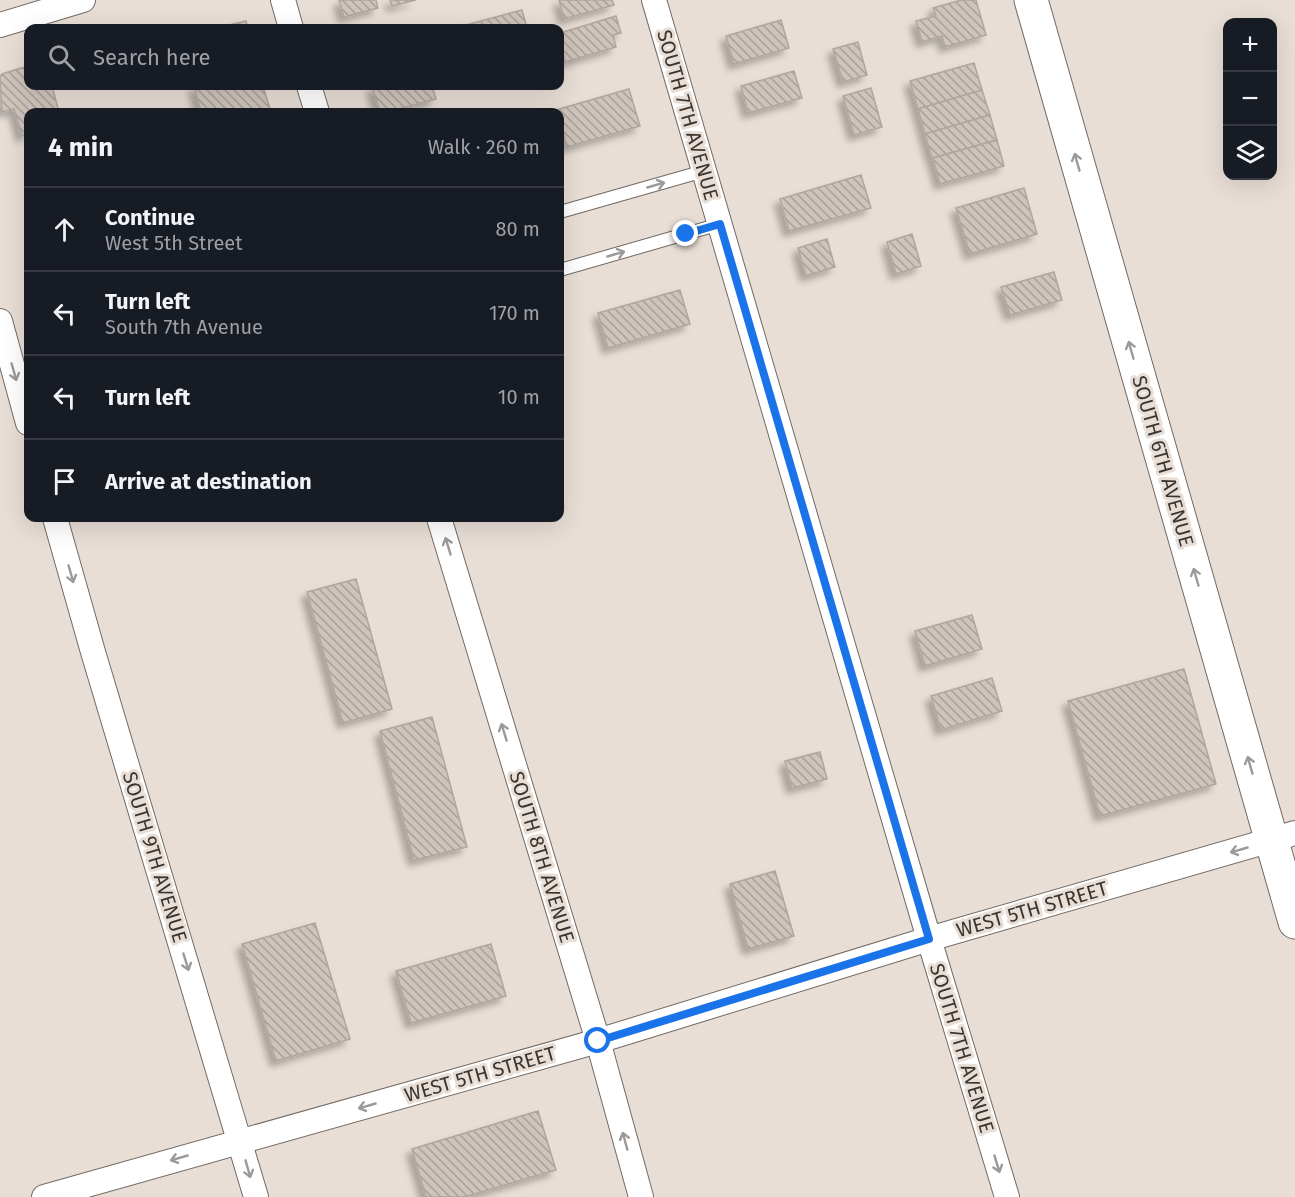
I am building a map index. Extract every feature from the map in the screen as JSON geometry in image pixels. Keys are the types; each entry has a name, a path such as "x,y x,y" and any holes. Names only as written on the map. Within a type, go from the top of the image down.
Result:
{"street":[{"path":"0,25 83,0"},
{"path":"283,0 290,24"},
{"name":"SOUTH 7TH AVENUE","path":"654,0 1006,1197"},
{"name":"SOUTH 6TH AVENUE","path":"1031,0 1283,837 1295,922"},
{"path":"310,90 316,108"},
{"path":"0,321 24,408"},
{"name":"SOUTH 9TH AVENUE","path":"56,522 256,1197"},
{"name":"SOUTH 8TH AVENUE","path":"440,522 598,1041 641,1197"},
{"name":"WEST 5TH STREET","path":"44,1197 598,1041 929,939 1283,837"}],"lane":[{"path":"564,211 704,171"},
{"path":"564,269 720,224"}],"building":[{"path":"339,0 376,0 378,8 344,17"},
{"path":"390,0 416,0 392,6"},
{"path":"559,0 612,0 614,5 564,19"},
{"path":"961,0 976,0 986,35 945,47 942,36 922,42 916,21 936,16 933,8"},
{"path":"522,10 526,24 470,24"},
{"path":"616,16 621,33 613,35 616,47 565,62 564,32"},
{"path":"781,20 789,48 734,64 726,36"},
{"path":"858,42 867,75 843,82 833,49"},
{"path":"974,63 982,90 918,109 910,81"},
{"path":"24,67 24,90 53,90 58,108 24,108 24,135 22,136 14,109 2,112 0,77 2,74"},
{"path":"794,71 802,98 748,113 741,86"},
{"path":"871,88 882,127 854,135 843,96"},
{"path":"629,89 640,126 567,147 564,136 563,108"},
{"path":"195,90 264,90 270,108 200,108"},
{"path":"373,90 433,90 436,99 403,108 379,108"},
{"path":"982,90 990,115 925,134 918,109"},
{"path":"990,115 997,140 932,158 925,134"},
{"path":"997,140 1004,166 940,184 933,158"},
{"path":"861,175 871,208 789,231 780,199"},
{"path":"1024,188 1037,234 970,254 956,208"},
{"path":"912,234 921,266 896,274 887,242"},
{"path":"827,239 835,267 806,276 798,248"},
{"path":"1054,272 1062,300 1010,315 1001,287"},
{"path":"680,290 690,324 608,348 598,313"},
{"path":"356,579 392,709 343,723 307,592"},
{"path":"972,615 982,649 925,666 915,631"},
{"path":"1184,669 1216,784 1100,816 1068,701"},
{"path":"992,678 1002,711 941,730 931,696"},
{"path":"432,717 467,847 414,860 380,731"},
{"path":"820,752 827,779 792,788 785,761"},
{"path":"775,871 794,936 748,949 730,884"},
{"path":"315,923 350,1039 276,1061 242,944"},
{"path":"491,944 506,996 411,1023 396,971"},
{"path":"538,1111 556,1170 464,1197 426,1197 412,1149"}],"route":[{"path":"598,1041 929,939 720,224 686,234"}]}
